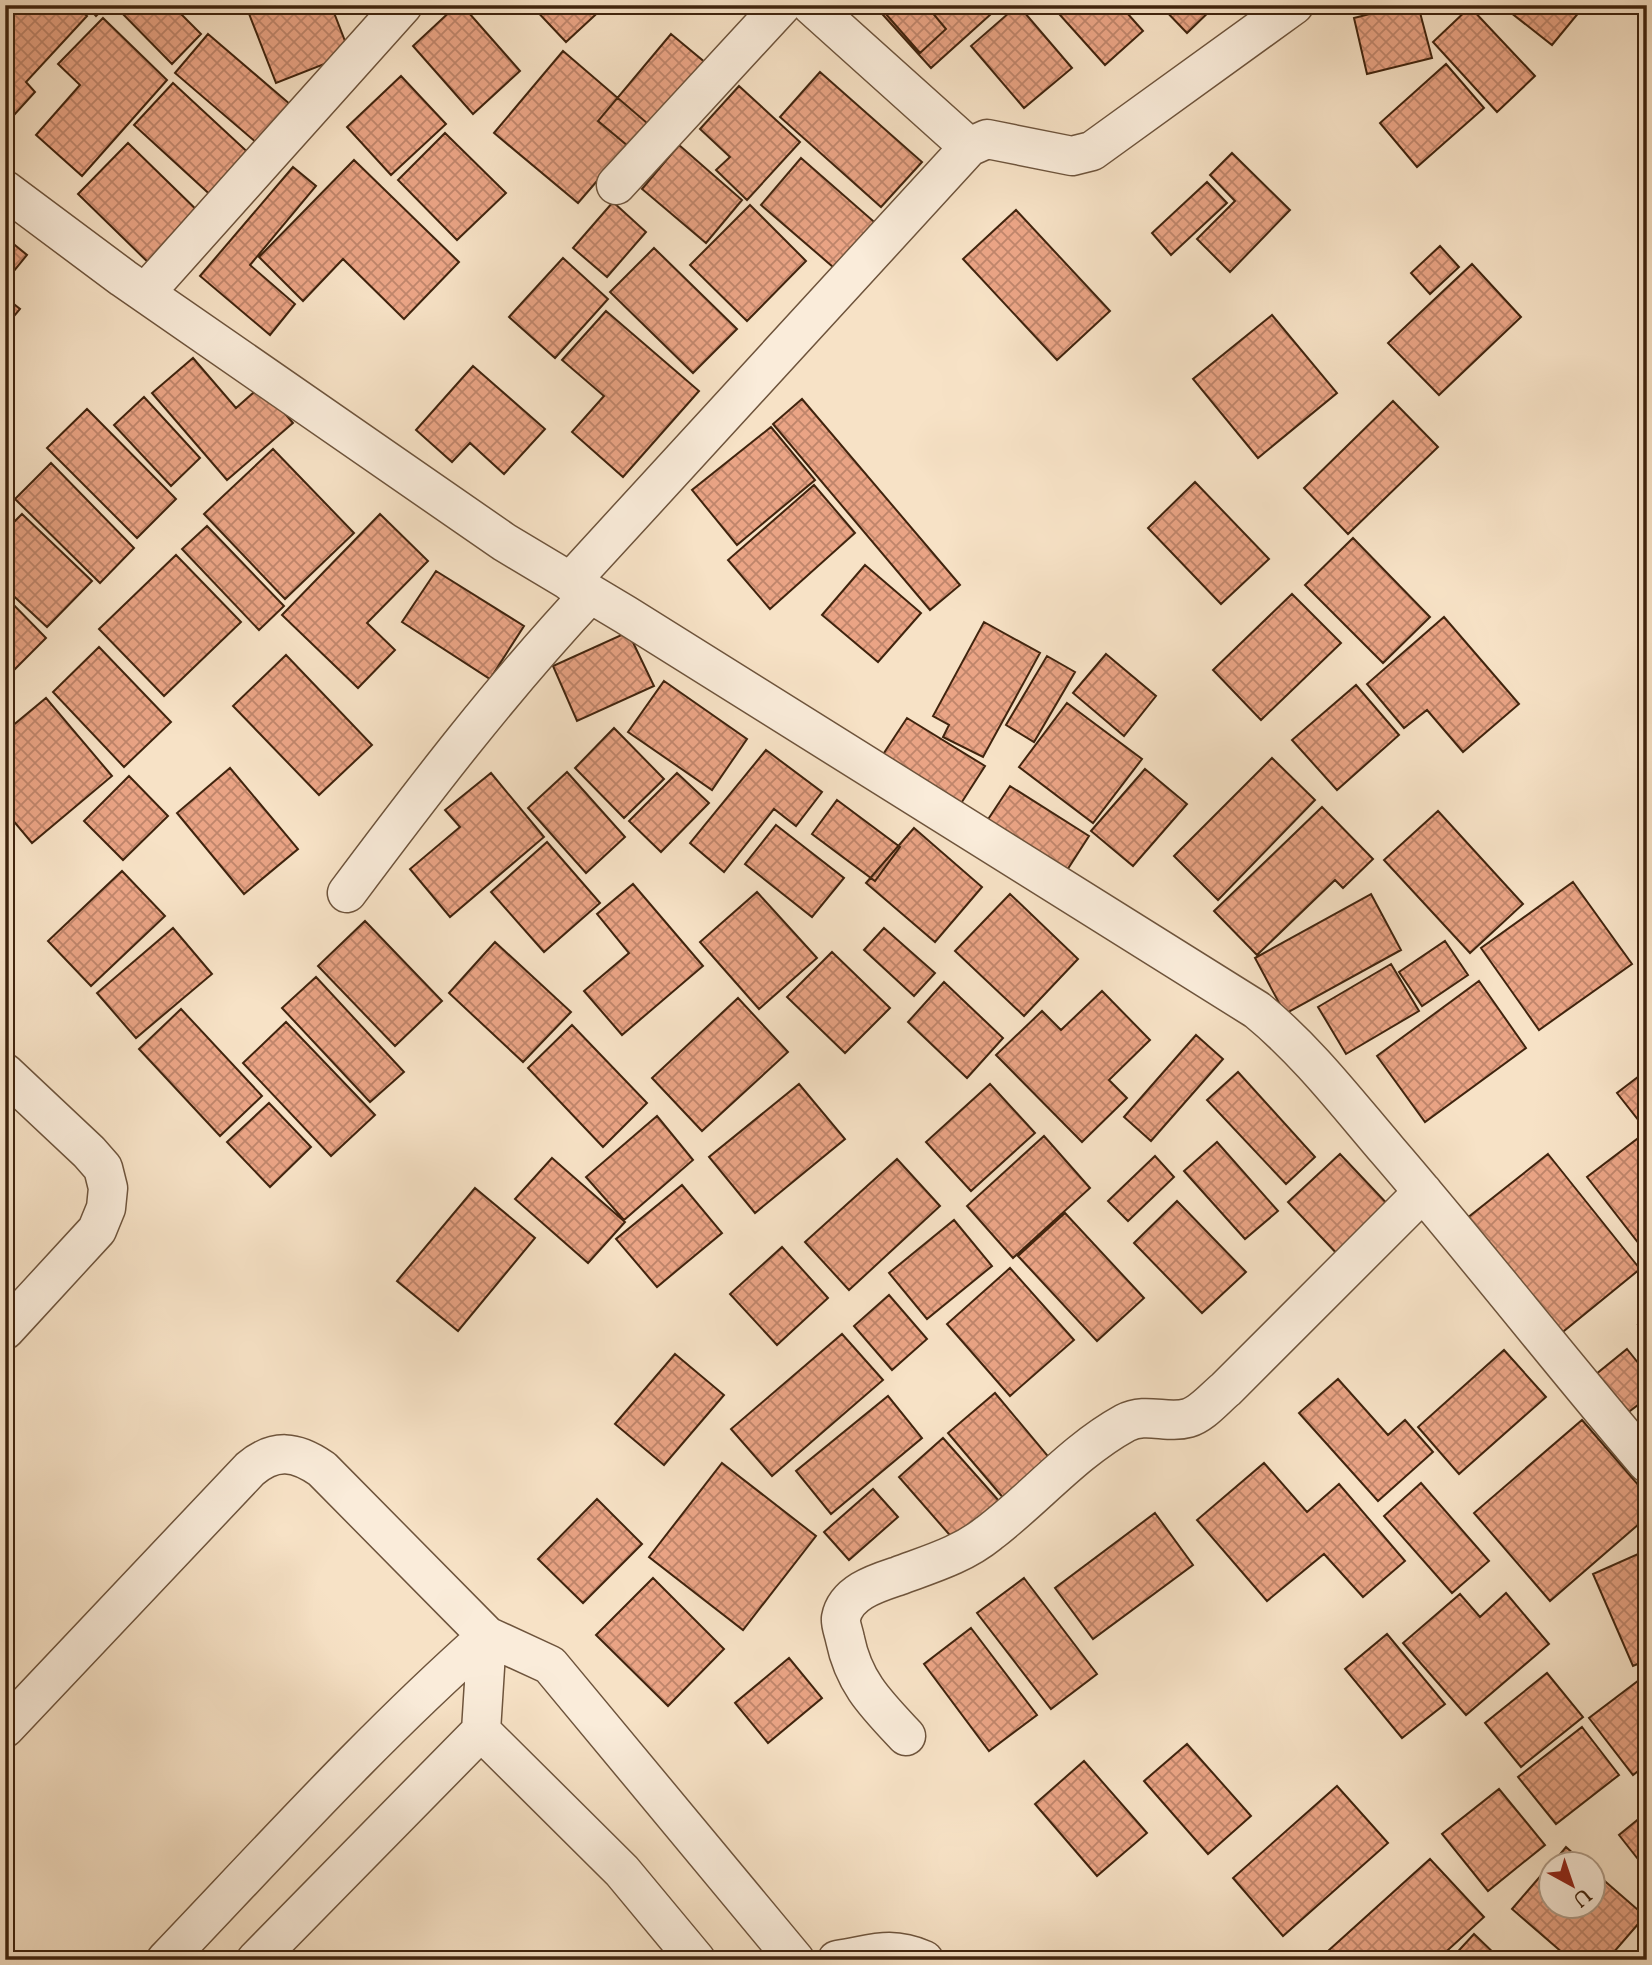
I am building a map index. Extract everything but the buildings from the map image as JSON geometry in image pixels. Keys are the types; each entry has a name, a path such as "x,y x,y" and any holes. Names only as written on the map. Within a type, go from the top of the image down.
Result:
{"street":[{"path":"145,293 403,5"},
{"path":"616,185 782,5"},
{"path":"811,5 969,147"},
{"path":"347,893 429,784 541,648 580,588 969,147 987,139 1072,156 1092,151 1294,5"},
{"path":"5,190 145,293 504,542 1257,1010 1310,1060 1647,1463"},
{"path":"5,1073 89,1152 103,1168 107,1188 106,1208 97,1230 5,1330"},
{"path":"906,1736 867,1694 849,1657 841,1619 849,1602 858,1593 874,1585 940,1562 988,1535 1068,1465 1128,1422 1147,1417 1188,1418 1197,1413 1226,1389 1423,1192"},
{"path":"5,1728 250,1469 268,1456 298,1456 322,1469 487,1636 550,1665 795,1960"},
{"path":"256,1960 481,1731 487,1636"},
{"path":"166,1960 392,1725 487,1636"},
{"path":"481,1731 622,1871 696,1960"},
{"path":"837,1960 893,1950 924,1960"}]}
